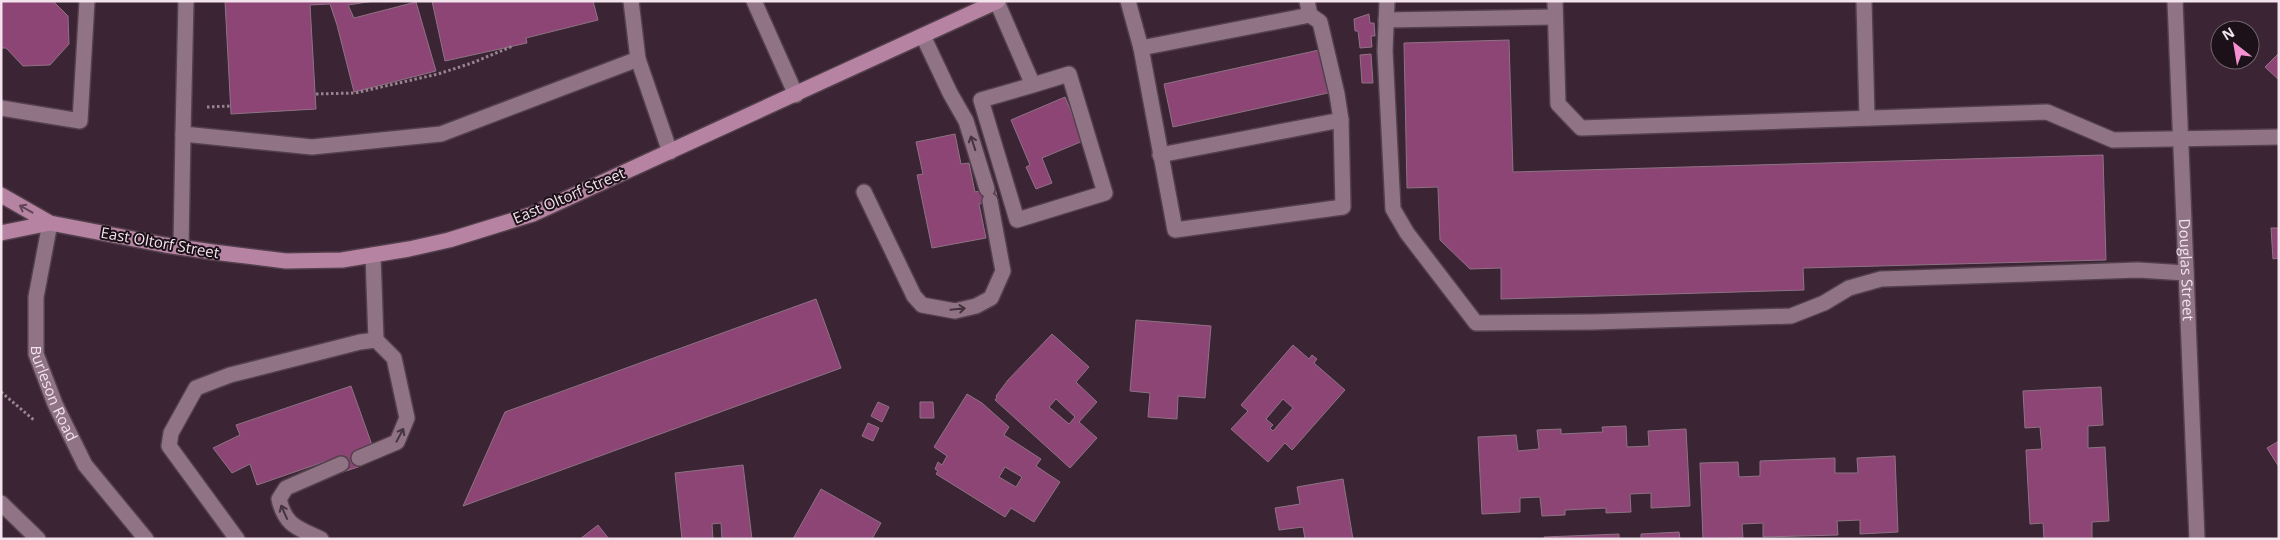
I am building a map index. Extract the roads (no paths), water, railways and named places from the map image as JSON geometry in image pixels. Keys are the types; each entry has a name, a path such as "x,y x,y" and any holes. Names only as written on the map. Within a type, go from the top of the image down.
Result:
{"main road":[{"name":"East Oltorf Street","path":"1,196 50,223 181,247 286,261 342,260 373,255 448,240 534,214 998,2"},
{"name":"East Oltorf Street","path":"1,233 50,223"}],"street":[{"path":"1,108 80,121 87,1"},
{"path":"181,247 186,1"},
{"path":"631,1 638,59 670,152"},
{"path":"754,1 796,95"},
{"path":"1128,1 1141,48 1175,230 1343,207 1341,120 1337,94 1320,22 1308,8 1141,48"},
{"path":"1387,1 1384,51 1393,209 1407,233 1476,323 1621,322 1791,316 1824,303 1849,288 1881,279 2138,270 2186,272"},
{"path":"1555,1 1558,104 1581,128 2047,112 2113,140 2279,137"},
{"path":"1864,1 1868,118"},
{"name":"Douglas Street","path":"2175,1 2197,539"},
{"path":"998,2 1033,85"},
{"path":"1386,20 1555,17"},
{"path":"864,192 914,296 922,305 955,311 976,306 991,298 1003,271 989,195 966,121 950,93 923,36"},
{"path":"183,134 312,147 441,134 638,59"},
{"path":"1069,74 1104,193 1016,220 981,100 1033,85 1069,74"},
{"path":"1160,155 1341,120"},
{"name":"Burleson Road","path":"50,223 36,298 36,354 55,404 85,464 146,539"},
{"path":"359,458 397,442 407,418 394,358 376,340 373,255"},
{"path":"237,539 169,446 171,433 196,388 230,375 360,342 376,340"},
{"path":"322,539 292,525 282,514 279,499 286,488 341,464"},
{"path":"1,503 38,539"}]}
